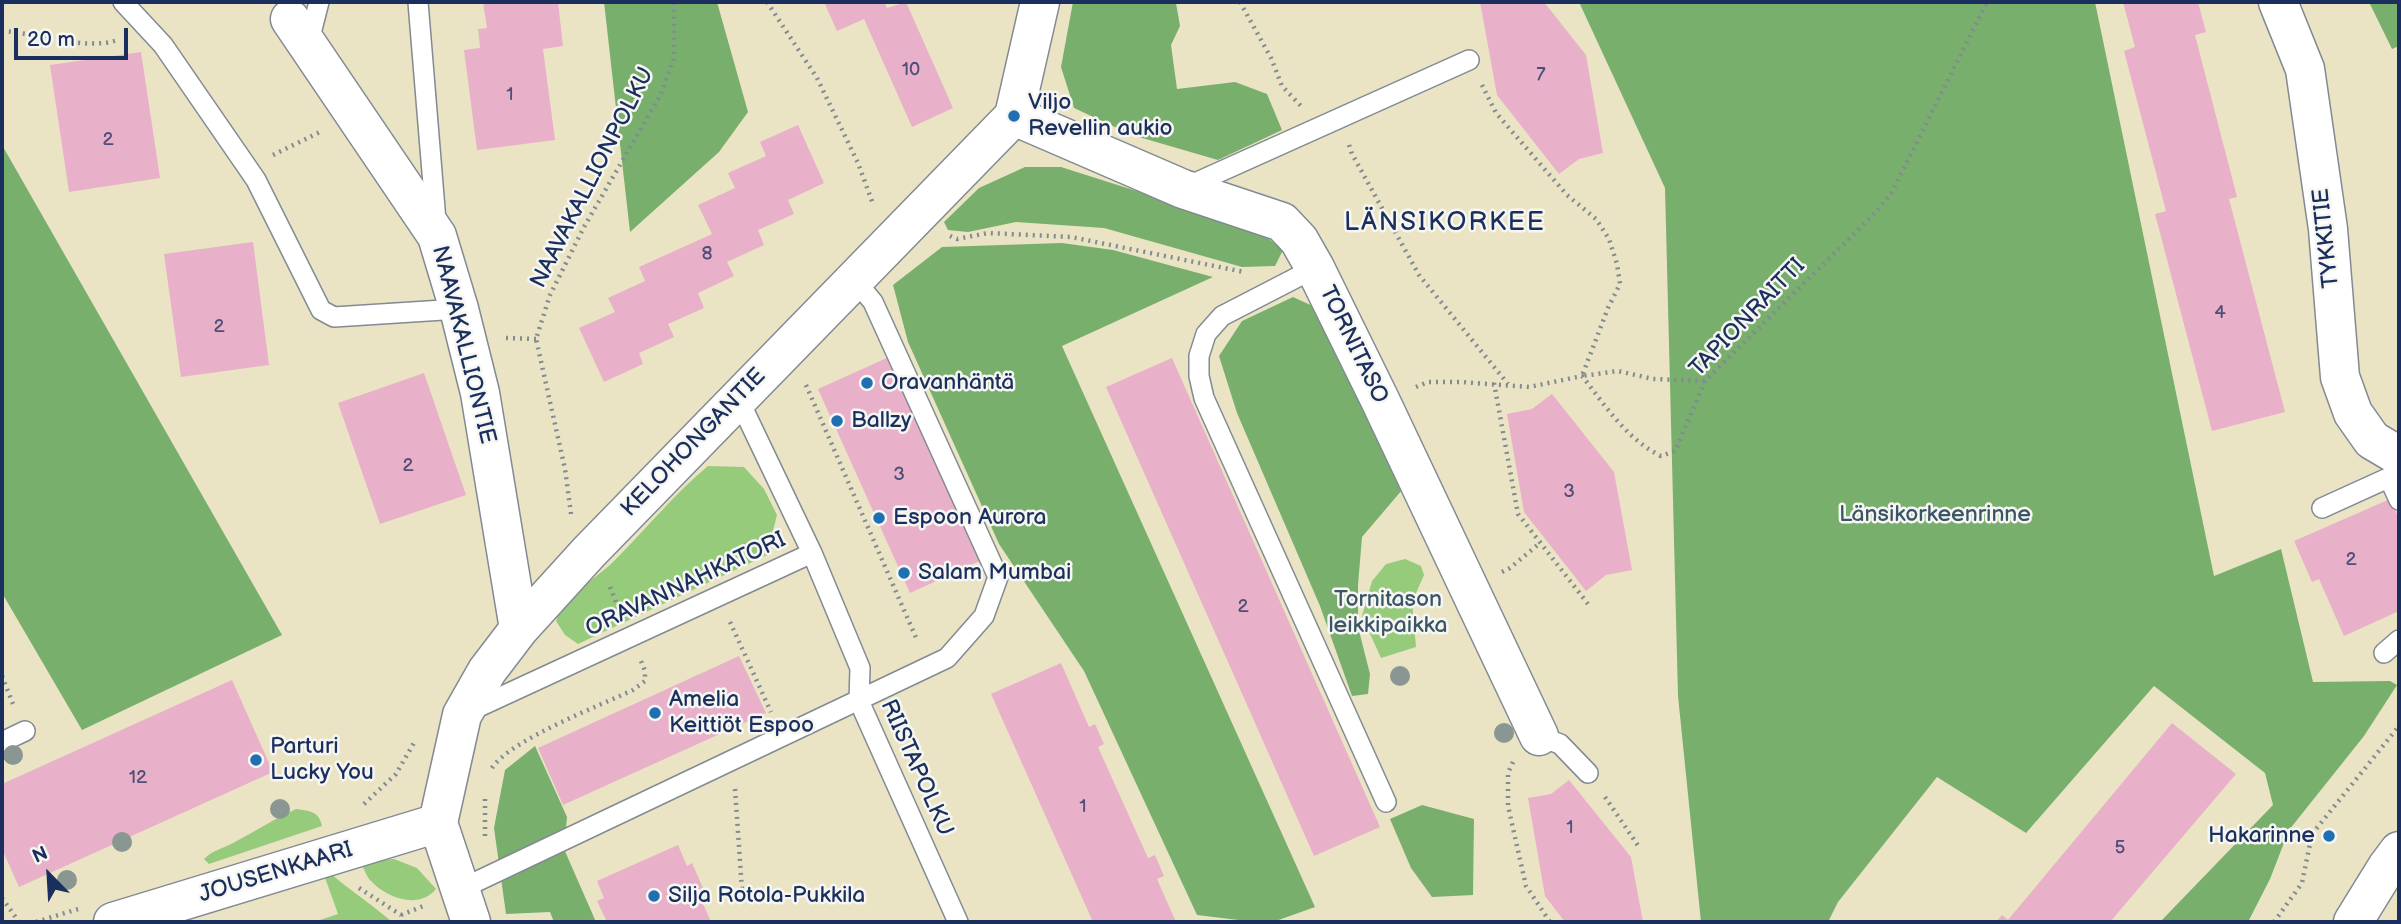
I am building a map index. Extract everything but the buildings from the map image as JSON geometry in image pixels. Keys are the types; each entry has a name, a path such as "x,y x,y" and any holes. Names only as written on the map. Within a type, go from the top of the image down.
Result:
{"street":[{"path":"1013,116 1040,2"},
{"name":"TYKKITIE","path":"2278,2 2305,69 2328,229 2340,377 2353,413 2396,469"},
{"name":"NAAVAKALLIONTIE","path":"306,22 437,236 480,393 519,629"},
{"name":"KELOHONGANTIE","path":"438,823 462,715 487,671 581,543 738,398 1013,116"},
{"name":"TORNITASO","path":"1013,116 1183,188 1282,222 1299,240 1303,275 1380,400 1539,736"},
{"path":"438,823 473,896"},
{"name":"JOUSENKAARI","path":"100,914 438,823"},
{"path":"2354,918 2399,851"}],"lane":[{"path":"123,2 163,45 256,180 321,310 334,317 459,309"},
{"path":"418,2 437,236"},
{"path":"1183,188 1469,60"},
{"path":"1303,275 1222,316 1206,334 1199,356 1199,376 1204,398 1386,802"},
{"path":"473,896 733,759 947,658 985,616 998,577 873,302 854,279"},
{"name":"ORAVANNAHKATORI","path":"462,715 812,553 738,398"},
{"path":"2322,508 2396,469 2399,500"},
{"name":"RIISTAPOLKU","path":"812,553 860,668 859,701 958,922"},
{"path":"2384,653 2399,640"},
{"path":"2,742 25,731"},
{"path":"1539,736 1560,744 1588,773"}],"path":[{"name":"NAAVAKALLIONPOLKU","path":"581,543 536,340 550,295 584,227 661,94 674,58 674,2"},
{"path":"767,2 817,78 858,163 875,210"},
{"path":"1240,2 1271,58 1282,86 1322,126"},
{"name":"TAPIONRAITTI","path":"1582,376 1629,435 1646,449 1661,456 1675,451 1705,381 1877,211 1892,192 1987,2"},
{"path":"2,31 29,33 72,43 114,41 147,28"},
{"path":"1469,60 1496,113 1567,195 1597,219 1609,239 1620,284 1582,376"},
{"path":"1342,117 1352,154 1419,275 1509,384"},
{"path":"247,167 313,136"},
{"path":"942,232 957,239 988,233 1071,237 1303,275"},
{"path":"781,353 802,374 929,666"},
{"path":"1380,400 1428,382 1494,383 1529,387 1618,371 1653,379 1705,381"},
{"path":"1494,383 1518,514 1588,604"},
{"path":"581,543 600,565 630,637"},
{"path":"1469,587 1510,568 1540,543"},
{"path":"728,618 782,735"},
{"path":"487,777 497,760 515,745 633,690 645,681 645,671 640,660 653,654"},
{"path":"2274,922 2302,883 2312,834 2399,726"},
{"path":"1539,736 1521,747 1508,773 1508,806 1526,886 1550,922"},
{"path":"360,807 396,774 416,738"},
{"path":"733,759 742,890"},
{"path":"1588,773 1639,847"},
{"path":"473,896 485,797"},
{"path":"2,898 19,922"},
{"path":"36,922 100,914"}],"green space":[{"path":"604,2 717,2 748,112 719,152 630,232"},
{"path":"1073,2 1176,3 1180,26 1171,45 1177,89 1235,82 1267,94 1282,130 1218,160 1132,135 1074,108 1061,67"},
{"name":"Länsikorkeenrinne","path":"1579,2 2095,2 2214,576 2281,549 2313,682 2390,681 2397,685 2364,736 2289,830 2270,879 2248,922 2160,922 2273,805 2265,773 2154,686 2026,833 1937,777 1838,902 1828,922 1701,922 1678,696 1665,188"},
{"path":"2369,2 2399,2 2399,46 2392,49"},
{"path":"2,145 282,635 82,730 2,593"},
{"path":"1025,167 1061,167 1256,229 1283,250 1275,266 1242,267 1104,228 1016,222 968,232 948,230 944,222 979,188"},
{"path":"1062,243 1113,250 1213,277 1062,346 1315,907 1273,922 1197,915 1084,671 999,544 908,342 893,285 942,247"},
{"path":"1293,297 1317,308 1402,490 1362,537 1358,627 1370,674 1368,694 1352,696 1320,606 1237,413 1219,356 1242,321"},
{"path":"708,466 744,467 764,489 777,515 767,555 578,644 565,635 556,621 566,603 616,559"},
{"name":"Tornitason leikkipaikka","path":"1405,559 1421,566 1424,575 1412,602 1416,647 1381,658 1362,616 1372,581 1386,564"},
{"path":"535,746 567,817 564,849 596,922 554,922 550,912 506,914 494,828 505,770"},
{"path":"1422,805 1474,819 1473,895 1432,897 1411,868 1390,819"},
{"path":"296,809 310,811 321,821 322,826 209,864 204,859 214,852"},
{"path":"394,859 417,868 436,889 421,899 393,896 370,880 362,865 376,860"},
{"path":"323,872 329,872 392,922 314,922 338,914"}],"place":[{"name":"Viljo Revellin aukio","path":"1014,116"},
{"name":"Oravanhäntä","path":"867,383"},
{"name":"Ballzy","path":"837,421"},
{"name":"Espoon Aurora","path":"879,518"},
{"name":"Salam Mumbai","path":"904,573"},
{"name":"Amelia Keittiöt Espoo","path":"655,713"},
{"name":"Parturi Lucky You","path":"256,760"},
{"name":"Hakarinne","path":"2329,836"},
{"name":"Silja Rotola-Pukkila","path":"654,896"}],"district":[{"name":"LÄNSIKORKEE","path":"1445,223"}]}
